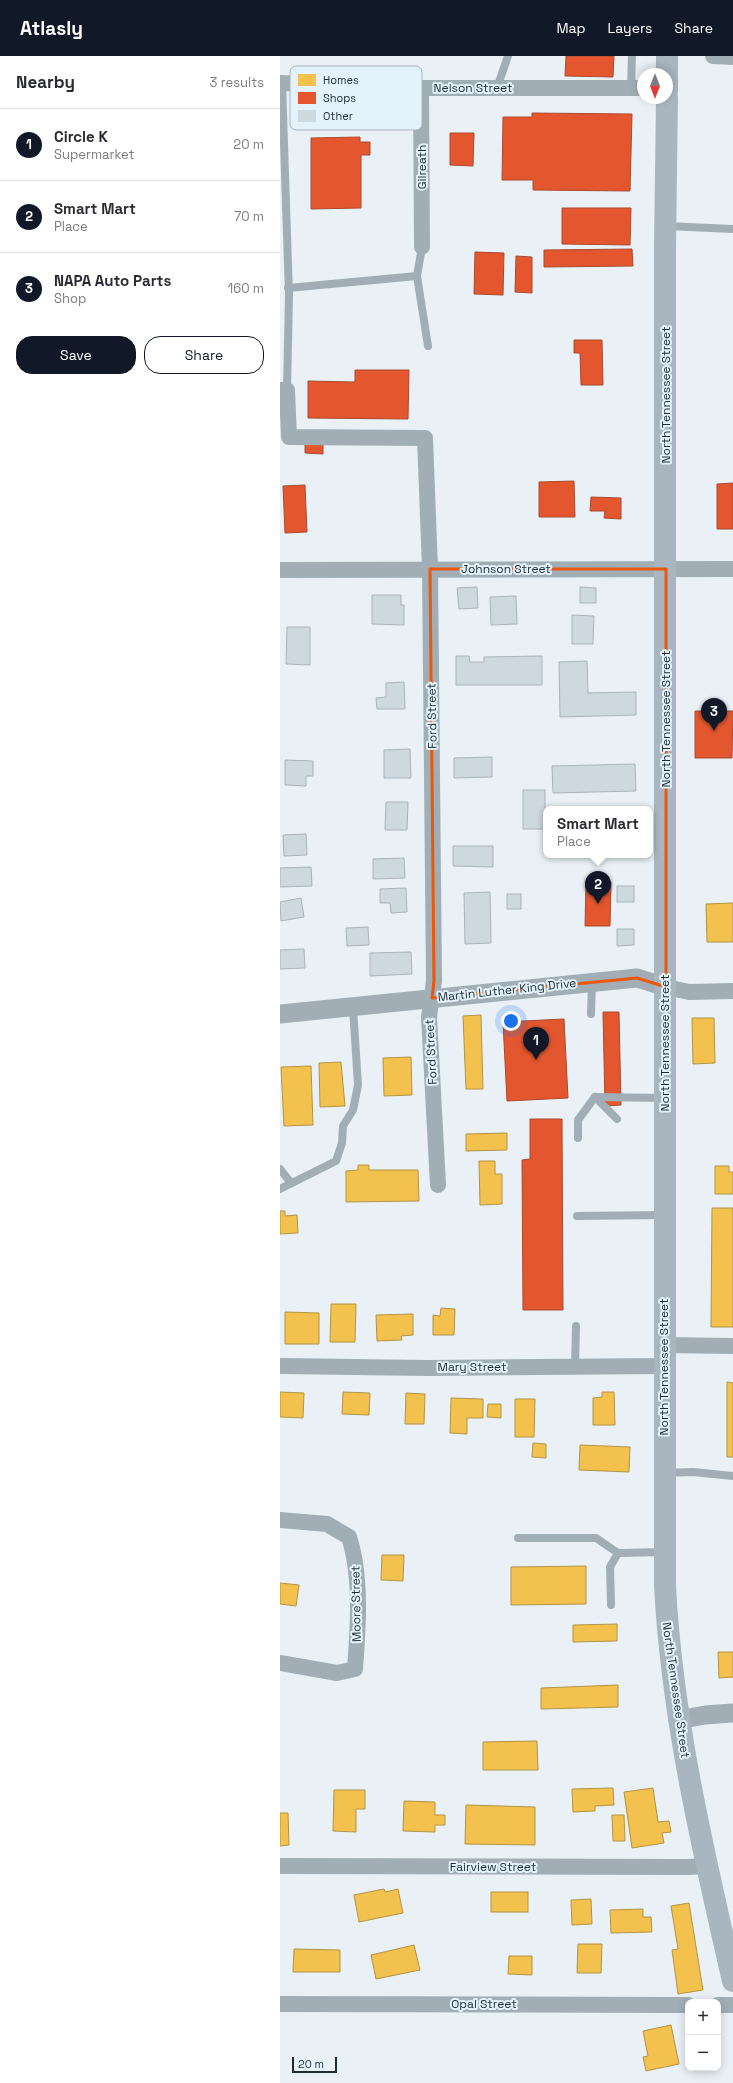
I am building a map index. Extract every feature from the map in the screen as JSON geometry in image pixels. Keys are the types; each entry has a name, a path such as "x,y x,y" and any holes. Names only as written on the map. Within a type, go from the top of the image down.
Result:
{"main road":[{"path":"667,56 667,68"},
{"name":"North Tennessee Street","path":"667,104 665,226 666,987 664,1552 667,1630 678,1720 707,1866 733,1981"}],"street":[{"path":"713,56 733,57"},
{"name":"Nelson Street","path":"422,88 637,88"},
{"name":"Gilreath","path":"421,130 422,247"},
{"name":"Ford Street","path":"284,390 289,437 425,438 430,569 434,973 429,1017 438,1185"},
{"name":"Johnson Street","path":"280,570 733,570"},
{"name":"Martin Luther King Drive","path":"280,1014 592,981 637,978 689,992 733,991"},
{"name":"Mary Street","path":"280,1366 575,1367 733,1346"},
{"name":"Moore Street","path":"280,1520 327,1524 349,1537 354,1554 358,1627 355,1669 337,1673 280,1663"},
{"path":"678,1720 733,1713"},
{"name":"Fairview Street","path":"280,1866 707,1866"},
{"name":"Opal Street","path":"280,2004 685,2005"},
{"path":"721,2005 733,2005"}],"lane":[{"path":"497,88 508,56"},
{"path":"632,56 637,88"},
{"path":"281,83 288,288 284,390"},
{"path":"665,226 733,229"},
{"path":"422,247 417,276 428,346"},
{"path":"288,288 417,276"},
{"path":"591,1014 592,981"},
{"path":"280,1188 336,1161 342,1144 343,1126 353,1110 358,1085 353,1006"},
{"path":"595,1097 665,1098"},
{"path":"595,1097 617,1119"},
{"path":"578,1138 578,1120 595,1097"},
{"path":"280,1169 291,1183"},
{"path":"577,1216 664,1215"},
{"path":"575,1367 576,1326"},
{"path":"664,1473 693,1472 733,1476"},
{"path":"518,1538 596,1538 618,1553 664,1552"},
{"path":"611,1605 610,1567 618,1553"}],"highlighted area":[{"path":"430,569 666,569 666,987 637,978 432,998 434,981"}],"building: Homes":[{"path":"733,903 733,942 707,942 706,904"},
{"path":"481,1015 483,1089 466,1089 463,1016"},
{"path":"692,1018 714,1018 715,1063 693,1064"},
{"path":"411,1057 412,1095 384,1096 383,1058"},
{"path":"341,1062 345,1106 320,1107 319,1063"},
{"path":"311,1066 313,1125 284,1126 281,1067"},
{"path":"507,1133 507,1150 466,1151 466,1134"},
{"path":"479,1161 495,1161 495,1174 502,1174 502,1204 480,1205"},
{"path":"358,1165 369,1165 369,1170 418,1170 419,1201 346,1202 346,1171 358,1170"},
{"path":"715,1166 729,1166 729,1172 733,1172 733,1194 715,1194"},
{"path":"712,1208 733,1208 733,1327 711,1327"},
{"path":"280,1211 285,1211 285,1216 297,1215 298,1233 280,1234"},
{"path":"331,1304 356,1304 355,1342 330,1342"},
{"path":"441,1308 455,1309 454,1335 433,1335 433,1315 440,1316"},
{"path":"285,1312 319,1313 319,1344 285,1344"},
{"path":"413,1314 413,1335 401,1336 402,1340 377,1341 376,1315"},
{"path":"727,1382 733,1383 733,1457 727,1457"},
{"path":"280,1392 304,1393 303,1418 280,1417"},
{"path":"343,1392 370,1393 369,1415 342,1414"},
{"path":"602,1392 614,1392 615,1425 593,1425 593,1398 602,1397"},
{"path":"406,1393 425,1394 424,1424 405,1424"},
{"path":"451,1398 483,1399 483,1418 467,1418 467,1434 450,1433"},
{"path":"515,1399 535,1399 534,1437 515,1437"},
{"path":"488,1404 501,1404 501,1418 487,1417"},
{"path":"533,1443 546,1444 546,1458 532,1457"},
{"path":"580,1445 630,1447 629,1472 579,1470"},
{"path":"382,1555 404,1555 403,1581 381,1580"},
{"path":"586,1566 586,1604 511,1605 511,1567"},
{"path":"280,1583 299,1585 296,1606 280,1604"},
{"path":"617,1624 617,1641 573,1642 573,1625"},
{"path":"718,1652 733,1652 733,1677 719,1678"},
{"path":"618,1685 618,1707 541,1709 541,1688"},
{"path":"537,1741 538,1770 483,1770 483,1742"},
{"path":"613,1788 614,1805 595,1806 595,1811 573,1812 572,1789"},
{"path":"653,1788 658,1822 669,1821 671,1832 662,1833 664,1843 632,1848 624,1792"},
{"path":"334,1790 365,1790 365,1809 356,1809 356,1832 333,1831"},
{"path":"404,1801 435,1802 435,1815 445,1815 445,1825 435,1825 435,1832 403,1831"},
{"path":"466,1805 535,1807 535,1845 465,1844"},
{"path":"280,1813 288,1813 289,1845 280,1846"},
{"path":"612,1815 624,1815 625,1841 613,1841"},
{"path":"384,1889 385,1892 398,1889 403,1913 359,1922 354,1895"},
{"path":"491,1892 528,1892 528,1912 491,1912"},
{"path":"591,1899 592,1924 572,1925 571,1900"},
{"path":"689,1903 703,1990 678,1994 672,1950 678,1949 671,1906"},
{"path":"643,1909 643,1917 651,1917 652,1932 611,1933 610,1910"},
{"path":"578,1944 602,1944 601,1973 577,1973"},
{"path":"414,1945 420,1970 376,1979 371,1955"},
{"path":"294,1949 340,1950 340,1972 293,1972"},
{"path":"509,1956 532,1956 532,1975 508,1974"},
{"path":"671,2025 679,2064 646,2071 643,2057 648,2056 643,2031"}],"building: Shops":[{"path":"566,56 614,56 613,77 565,76"},
{"path":"532,113 632,114 630,191 533,190 533,180 502,180 503,117 532,117"},
{"path":"450,133 474,133 473,166 450,165"},
{"path":"360,137 360,142 370,142 370,155 361,155 361,208 311,209 311,138"},
{"path":"562,208 631,208 630,245 562,244"},
{"path":"632,249 633,266 544,267 544,250"},
{"path":"475,252 504,253 503,295 474,294"},
{"path":"516,256 532,257 532,293 515,292"},
{"path":"574,340 602,340 603,385 581,385 580,353 574,353"},
{"path":"355,370 409,370 408,419 308,418 308,381 355,382"},
{"path":"305,441 323,442 323,454 305,453"},
{"path":"574,481 575,517 539,517 539,482"},
{"path":"733,483 733,529 717,529 717,484"},
{"path":"305,485 307,532 285,533 283,486"},
{"path":"591,497 621,498 621,519 604,518 605,511 590,511"},
{"path":"695,711 733,711 732,758 695,758"},
{"path":"586,882 611,882 610,926 585,926"},
{"path":"603,1012 619,1012 621,1105 605,1106"},
{"path":"564,1019 568,1098 507,1101 503,1022"},
{"path":"530,1119 562,1119 563,1310 523,1310 522,1160 530,1159"}],"building: Other":[{"path":"477,587 478,608 459,609 457,588"},
{"path":"580,587 596,588 596,603 580,603"},
{"path":"372,595 401,595 401,605 404,605 404,625 372,624"},
{"path":"516,596 517,624 491,625 490,597"},
{"path":"572,615 594,616 593,644 572,644"},
{"path":"287,627 310,627 310,665 286,664"},
{"path":"456,656 469,656 470,662 484,662 484,657 542,656 542,685 456,685"},
{"path":"587,661 588,693 636,692 636,715 560,717 559,662"},
{"path":"404,682 405,709 377,709 376,698 386,697 386,683"},
{"path":"410,749 411,778 384,778 384,750"},
{"path":"492,757 492,777 454,778 454,758"},
{"path":"285,760 313,761 313,776 306,776 306,786 285,785"},
{"path":"635,764 636,791 553,793 552,766"},
{"path":"523,790 545,790 543,829 523,829"},
{"path":"386,802 408,802 407,830 385,830"},
{"path":"306,834 307,855 284,856 283,835"},
{"path":"453,846 493,846 493,867 453,866"},
{"path":"404,858 405,878 373,879 373,859"},
{"path":"311,867 312,886 280,887 280,868"},
{"path":"617,886 634,886 634,902 617,902"},
{"path":"406,888 407,912 391,913 390,903 380,903 380,889"},
{"path":"490,892 491,943 465,944 464,893"},
{"path":"507,894 521,894 521,909 507,909"},
{"path":"301,898 304,917 281,921 280,902"},
{"path":"368,927 369,945 347,946 346,928"},
{"path":"617,929 634,929 634,945 617,946"},
{"path":"304,949 305,968 280,969 280,950"},
{"path":"411,952 412,974 370,976 370,953"}],"place":[{"name":"NAPA Auto Parts","path":"714,731"},
{"name":"Smart Mart","path":"598,904"},
{"name":"Circle K","path":"536,1060"}]}
